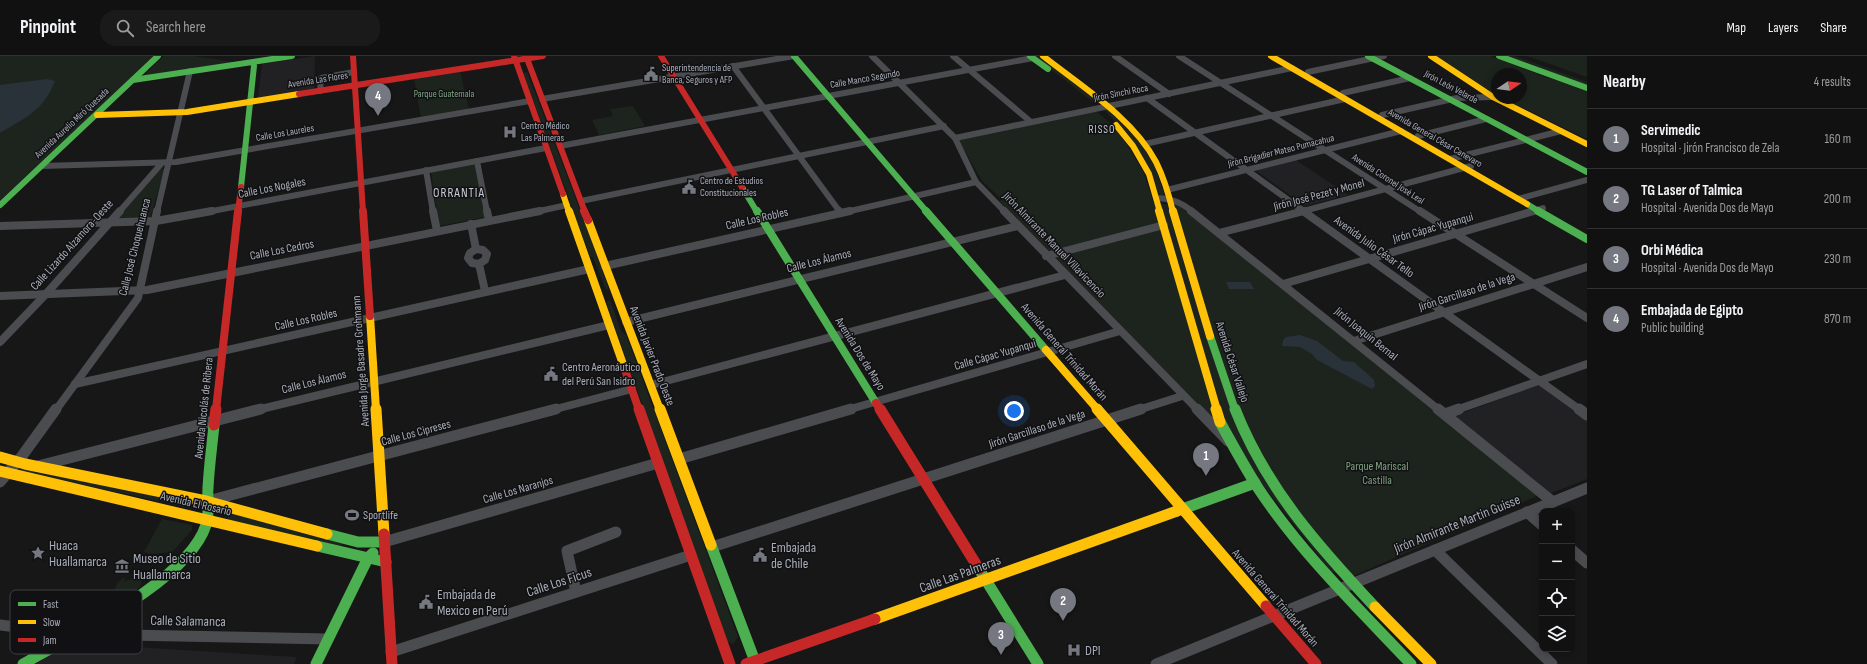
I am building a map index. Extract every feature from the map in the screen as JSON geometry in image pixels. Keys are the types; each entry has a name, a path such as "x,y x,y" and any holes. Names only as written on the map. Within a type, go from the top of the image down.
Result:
{"street":[{"name":"Avenida Aurelio Miró Quesada","path":"0,205 158,56"},
{"path":"133,80 289,56"},
{"name":"Avenida Jorge Basadre Grohmann","path":"353,56 392,664"},
{"name":"Avenida Las Flores","path":"96,115 179,113 515,58 543,56"},
{"name":"Avenida Dos de Mayo","path":"661,56 1038,664"},
{"path":"752,56 756,62"},
{"path":"542,99 794,56"},
{"name":"Avenida General Trinidad Morán","path":"794,56 1316,664"},
{"name":"Jirón Almirante Manuel Villavicencio","path":"872,56 955,138 976,182 1182,396 1224,439 1230,443"},
{"path":"954,56 1031,122"},
{"name":"Avenida César Vallejo","path":"1043,56 1109,106 1145,144 1152,154 1170,199 1207,325 1234,408 1255,454 1300,519 1353,583 1431,664"},
{"path":"1115,56 1169,94"},
{"name":"Avenida Coronel José Leal","path":"1179,56 1587,318"},
{"name":"Avenida General César Canevaro","path":"1271,56 1382,115 1521,198 1587,233"},
{"name":"Avenida General César Canevaro","path":"1279,56 1308,72 1401,131 1453,158"},
{"path":"1308,72 1370,57 1384,56"},
{"path":"1431,56 1491,95"},
{"path":"1499,56 1587,88"},
{"path":"1520,56 1587,80"},
{"name":"Avenida Javier Prado Oeste","path":"527,57 626,322 756,662"},
{"path":"1032,57 1098,108 1119,128 1133,146 1147,169 1157,198 1195,339 1220,421 1230,443 1255,483 1290,530 1339,588 1411,664"},
{"name":"Calle Manco Segundo","path":"700,120 970,70 1032,57"},
{"name":"Jirón León Velarde","path":"1370,57 1587,172"},
{"path":"515,58 730,664"},
{"name":"Avenida Nicolás de Ribera","path":"142,593 156,583 190,552 200,538 207,518 206,501 214,420 246,150 254,66 253,62"},
{"path":"733,66 840,213"},
{"name":"Jirón Sinchi Roca","path":"955,138 1292,68"},
{"name":"Calle José Choquehuanca","path":"0,482 4,472 17,462 134,306 140,290 156,221 165,163 190,71"},
{"path":"520,73 525,71 532,72"},
{"path":"320,91 321,78 354,72"},
{"path":"1145,144 1272,116 1410,78"},
{"path":"1382,115 1450,99 1491,96"},
{"name":"Avenida Julio César Tello","path":"1147,98 1587,415"},
{"name":"Calle Los Laureles","path":"42,166 165,163 530,101"},
{"path":"1509,104 1587,144"},
{"path":"1418,136 1486,119"},
{"path":"560,146 700,120"},
{"path":"581,201 944,126"},
{"name":"Jirón Brigadier Mateo Pumacahua","path":"1167,190 1401,131"},
{"path":"1453,158 1562,131"},
{"name":"Calle Los Nogales","path":"0,226 156,221 546,148"},
{"path":"477,161 488,220"},
{"name":"Calle Lizardo Alzamora-Oeste","path":"0,342 46,294 109,222 165,163"},
{"name":"Jirón José Pezet y Monel","path":"1219,233 1468,167"},
{"path":"426,170 437,231"},
{"path":"1521,198 1587,180"},
{"name":"Calle Los Robles","path":"605,266 976,182"},
{"name":"Jirón Joaquín Bernal","path":"1157,198 1170,199 1182,203 1552,502"},
{"name":"Calle Los Cedros","path":"0,296 140,290 566,204"},
{"name":"Avenida General César Canevaro","path":"1541,209 1587,239"},
{"name":"Jirón Cápac Yupanqui","path":"1283,284 1541,209"},
{"path":"471,224 476,249"},
{"path":"1046,256 1164,225"},
{"name":"Calle Los Álamos","path":"626,322 1018,226"},
{"path":"476,249 483,250 487,254 485,260 479,264 472,263 468,258 470,253 476,249"},
{"path":"479,264 485,292"},
{"name":"Jirón Garcillaso de la Vega","path":"1354,341 1587,267"},
{"name":"Calle Los Robles","path":"75,384 589,269"},
{"path":"651,385 1065,275"},
{"path":"599,296 616,292"},
{"path":"1191,323 1200,328 1207,325"},
{"name":"Calle Los Álamos","path":"36,467 72,456 214,420 609,325"},
{"name":"Calle Cápac Yupanqui","path":"876,402 1120,331"},
{"path":"1195,339 1202,336 1212,340"},
{"path":"1444,414 1587,364"},
{"name":"Calle Los Cipreses","path":"206,501 632,390"},
{"name":"Jirón Garcillaso de la Vega","path":"923,479 1182,396"},
{"path":"679,459 876,402"},
{"name":"Calle Los Álamos","path":"54,470 72,456"},
{"name":"Avenida El Rosario","path":"0,457 36,467 206,501 358,542 384,542"},
{"name":"Calle Los Naranjos","path":"384,542 658,463"},
{"name":"Avenida El Rosario","path":"4,472 207,518 386,562"},
{"path":"712,547 923,479"},
{"name":"Calle Las Palmeras","path":"746,664 756,662 1255,483"},
{"name":"Jirón Almirante Martin Guisse","path":"1156,664 1587,488"},
{"path":"1527,512 1539,522"},
{"path":"576,592 567,551 616,532"},
{"path":"316,664 368,558 384,542"},
{"path":"1435,550 1552,664"},
{"path":"1575,552 1587,562"},
{"name":"Calle Los Ficus","path":"391,652 691,555"},
{"name":"Calle Salamanca","path":"0,624 10,625"},
{"name":"Calle Salamanca","path":"142,635 328,639"},
{"name":"Avenida Nicolás de Ribera","path":"23,664 40,654"}],"shaded area":[{"path":"315,56 314,89 258,98 262,64"},
{"path":"47,79 55,81 45,100 33,112 0,133 0,85"},
{"path":"1296,160 1348,195 1305,206 1255,170"},
{"path":"1226,282 1250,282 1254,289 1229,289"},
{"path":"1300,335 1317,341 1343,361 1354,362 1374,380 1375,386 1372,389 1317,360 1312,354 1300,347 1282,346 1283,340 1286,337"},
{"path":"1539,385 1587,420 1587,479 1551,493 1454,416"},
{"path":"142,648 297,657 294,664 36,664 51,654 142,654"}],"green space":[{"path":"0,56 155,56 0,200"},
{"path":"164,56 193,56 235,62 142,77"},
{"path":"1034,56 1040,56 1098,101 1093,102"},
{"path":"1436,56 1491,56 1522,68 1491,68 1491,92"},
{"path":"1502,56 1515,56 1587,82 1587,86"},
{"path":"1527,56 1587,56 1587,77"},
{"path":"1527,70 1545,77 1587,89 1587,139 1514,104 1527,104"},
{"name":"Parque Guatemala","path":"460,71 469,110 421,118 414,78"},
{"path":"527,72 609,289 606,290 593,258 590,256 523,73"},
{"path":"633,106 645,126 599,135 592,120 613,116 610,109"},
{"path":"1104,110 1109,110 1141,143 1154,164 1165,196 1161,197 1129,135"},
{"name":"Parque Mariscal Castilla","path":"1096,111 1118,130 1143,171 1154,204 1176,205 1182,208 1539,495 1353,576 1331,572 1245,462 1020,226 999,201 1002,200 982,181 958,139"},
{"path":"480,163 491,216 439,226 431,172"},
{"path":"160,169 165,169 150,218 117,219"},
{"path":"610,300 621,331 626,335 738,637 733,644 727,641 606,303"},
{"path":"25,466 195,502 190,508 20,471"},
{"path":"233,511 345,540 339,548 227,519"},
{"path":"162,519 192,525 192,530 172,552 152,554 144,552"},
{"path":"125,577 124,582 136,577 142,577 140,587 135,590 114,590 118,582"}],"traffic: fast":[{"path":"0,205 158,56"},
{"path":"133,80 292,56"},
{"path":"794,56 1046,350"},
{"path":"1030,56 1048,69"},
{"path":"1368,56 1587,172"},
{"path":"1499,56 1587,88"},
{"path":"241,187 254,66 253,62"},
{"path":"742,187 876,403"},
{"path":"1527,204 1587,239"},
{"path":"1210,336 1241,424 1266,473 1279,494 1309,534 1375,607"},
{"path":"1220,422 1238,456 1281,520 1331,579 1411,664"},
{"path":"142,593 179,564 197,544 206,525 208,511 208,478 214,425"},
{"path":"1177,511 1255,483"},
{"path":"327,534 358,542 384,542"},
{"path":"711,545 756,664"},
{"path":"317,546 386,562"},
{"path":"316,664 368,558 373,553"},
{"path":"979,569 1038,664"},
{"path":"23,664 40,654"}],"traffic: slow":[{"path":"1043,56 1115,112 1139,138 1156,162 1168,193 1210,336"},
{"path":"1271,56 1527,204"},
{"path":"1431,56 1493,97 1587,144"},
{"path":"97,115 187,112 299,94"},
{"path":"1116,125 1133,146 1149,174 1220,422"},
{"path":"563,194 624,367"},
{"path":"588,220 711,545"},
{"path":"370,316 384,534"},
{"path":"1046,350 1266,606"},
{"path":"0,457 25,464 206,501 327,534"},
{"path":"0,471 317,546"},
{"path":"875,619 1177,511"},
{"path":"1375,607 1431,664"}],"traffic: jam":[{"path":"353,56 370,316"},
{"path":"514,56 563,194"},
{"path":"526,56 588,220"},
{"path":"299,94 543,56"},
{"path":"661,56 742,187"},
{"path":"214,425 241,187"},
{"path":"624,367 730,664"},
{"path":"876,403 979,569"},
{"path":"384,534 392,664"},
{"path":"1266,606 1316,664"},
{"path":"746,664 875,619"}],"place":[{"name":"Superintendencia de Banca, Seguros y AFP","path":"651,74"},
{"name":"Embajada de Egipto","path":"378,116"},
{"name":"Centro Médico Las Palmeras","path":"510,132"},
{"name":"Centro de Estudios Constitucionales","path":"689,187"},
{"name":"Centro Aeronáutico del Perú San Isidro","path":"551,374"},
{"name":"Servimedic","path":"1206,476"},
{"name":"Sportlife","path":"352,515"},
{"name":"Huaca Huallamarca","path":"38,553"},
{"name":"Embajada de Chile","path":"760,555"},
{"name":"Museo de Sitio Huallamarca","path":"122,566"},
{"name":"Embajada de Mexico en Perú","path":"426,602"},
{"name":"TG Laser of Talmica","path":"1063,621"},
{"name":"DPI","path":"1074,650"},
{"name":"Orbi Médica","path":"1001,655"}],"district":[{"name":"RISSO","path":"1102,129"},
{"name":"ORRANTIA","path":"459,193"}]}
